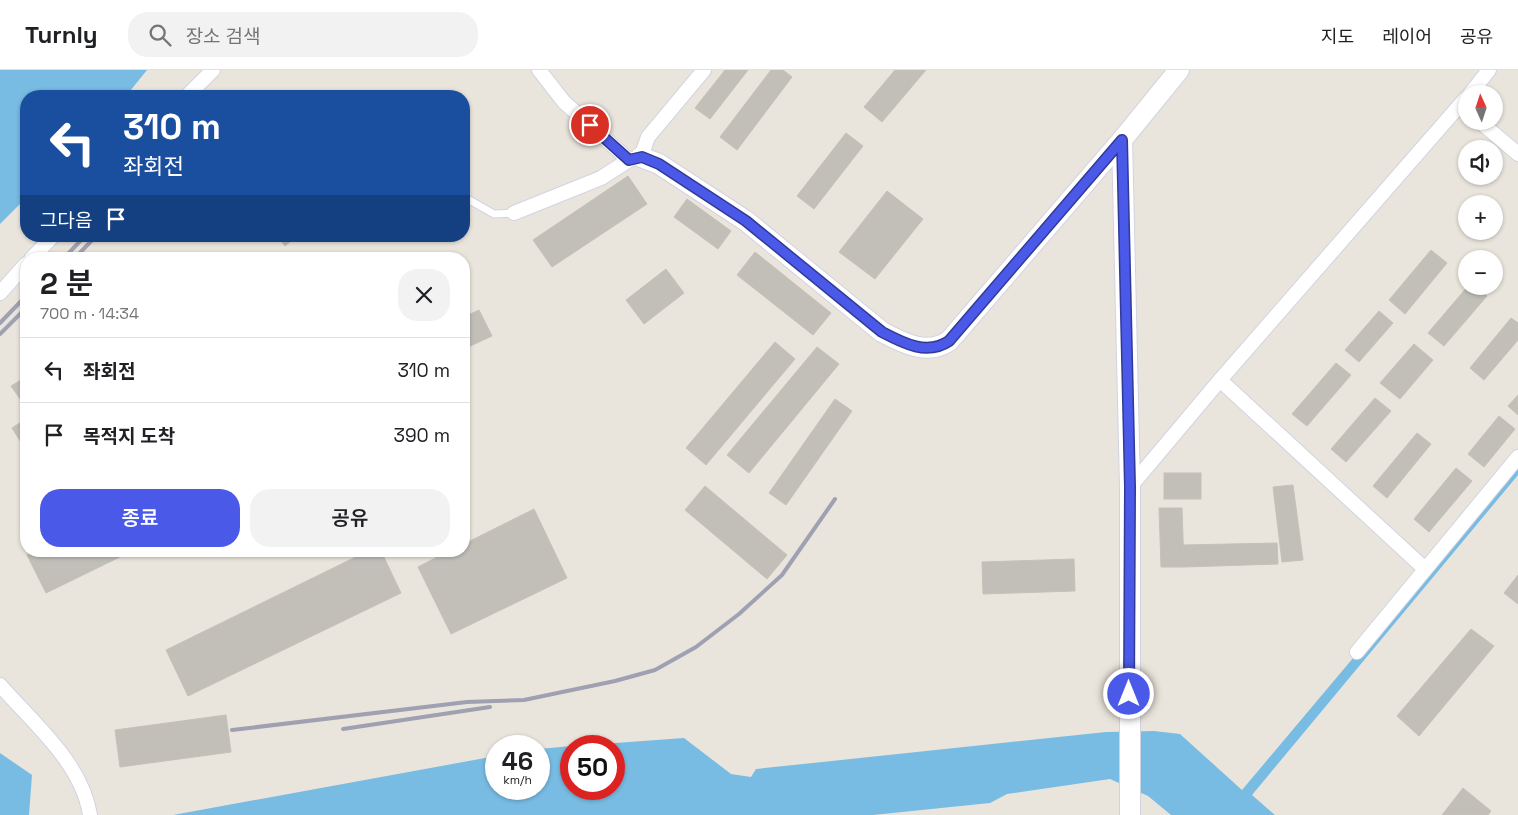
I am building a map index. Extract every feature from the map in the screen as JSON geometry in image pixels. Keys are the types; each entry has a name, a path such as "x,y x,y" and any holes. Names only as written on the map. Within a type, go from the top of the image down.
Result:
{"main road":[{"path":"635,158 659,164 746,221 882,332 906,345 928,348 941,346 949,341 1122,140 1179,70"},
{"path":"1122,140 1130,487 1128,713 1130,814"}],"street":[{"path":"193,90 213,70"},
{"path":"539,70 564,102 635,158"},
{"path":"514,213 601,178 635,158 648,138 704,70"},
{"path":"1477,85 1489,70"},
{"path":"1130,487 1220,380 1458,111"},
{"path":"1490,130 1518,154"},
{"path":"38,252 48,242"},
{"path":"0,293 20,271"},
{"path":"1220,380 1425,569"},
{"path":"1356,652 1518,456"},
{"path":"0,685 59,751 86,795 90,815"}],"lane":[{"path":"470,200 494,214 514,213"}],"water":[{"path":"0,70 147,70 131,90 20,90 20,204 0,224"},
{"path":"1518,462 1518,475 1252,795 1275,815 1171,815 1148,796 1110,779 1007,794 990,803 873,815 173,815 485,758 485,800 550,800 550,748 560,747 560,800 625,800 625,742 684,738 731,774 751,777 756,769 1106,732 1154,731 1180,734 1242,790"},
{"path":"0,753 32,775 29,815 0,815"}],"building":[{"path":"725,70 748,70 710,119 695,108"},
{"path":"771,70 783,70 792,77 737,150 720,137"},
{"path":"895,70 926,70 882,122 864,107"},
{"path":"846,133 863,146 814,209 797,196"},
{"path":"628,176 647,204 552,267 533,240"},
{"path":"887,191 923,219 875,279 839,252"},
{"path":"687,199 731,231 718,249 674,217"},
{"path":"282,242 290,242 285,246"},
{"path":"1431,250 1447,263 1405,314 1389,300"},
{"path":"755,252 831,313 813,335 737,275"},
{"path":"666,269 684,293 644,324 626,300"},
{"path":"1460,295 1487,296 1444,346 1428,333"},
{"path":"479,310 492,336 470,346 470,314"},
{"path":"1379,311 1393,323 1359,362 1345,350"},
{"path":"1511,318 1518,323 1518,340 1484,380 1470,368"},
{"path":"775,342 795,359 706,465 686,448"},
{"path":"1414,344 1433,360 1400,399 1380,383"},
{"path":"817,347 839,364 749,473 727,455"},
{"path":"1336,363 1351,375 1307,426 1292,414"},
{"path":"20,381 20,399 11,386"},
{"path":"1518,395 1518,415 1508,406"},
{"path":"1375,398 1391,411 1346,462 1331,449"},
{"path":"835,399 852,411 786,505 769,493"},
{"path":"1499,416 1515,429 1484,467 1468,454"},
{"path":"20,423 20,441 12,428"},
{"path":"1417,433 1431,444 1387,498 1373,486"},
{"path":"1456,468 1472,481 1429,532 1414,519"},
{"path":"1164,473 1201,473 1201,499 1164,499"},
{"path":"1293,485 1303,560 1282,562 1273,487"},
{"path":"705,486 787,555 767,579 685,510"},
{"path":"1159,508 1182,508 1184,567 1161,567"},
{"path":"534,509 567,578 451,634 418,567 437,557 470,557 470,541"},
{"path":"1277,543 1278,564 1184,567 1183,545"},
{"path":"28,557 120,557 46,593"},
{"path":"356,557 384,557 401,593 188,696 166,650"},
{"path":"1074,559 1075,591 983,594 982,562"},
{"path":"1518,575 1518,604 1504,593"},
{"path":"1471,629 1494,646 1419,736 1397,716"},
{"path":"226,715 231,752 120,767 115,730"},
{"path":"1463,788 1491,811 1488,815 1442,815"}],"railway":[{"path":"70,252 79,242"},
{"path":"81,252 90,242"},
{"path":"0,323 20,302"},
{"path":"0,334 20,314"},
{"path":"232,730 467,702 524,700 615,681 655,670 696,647 739,614 782,575 835,499"},
{"path":"343,729 490,707"}],"route":[{"path":"590,125 629,160 642,157 659,164 746,221 882,332 906,345 928,348 941,346 949,341 1122,140 1130,487 1129,694"}]}
